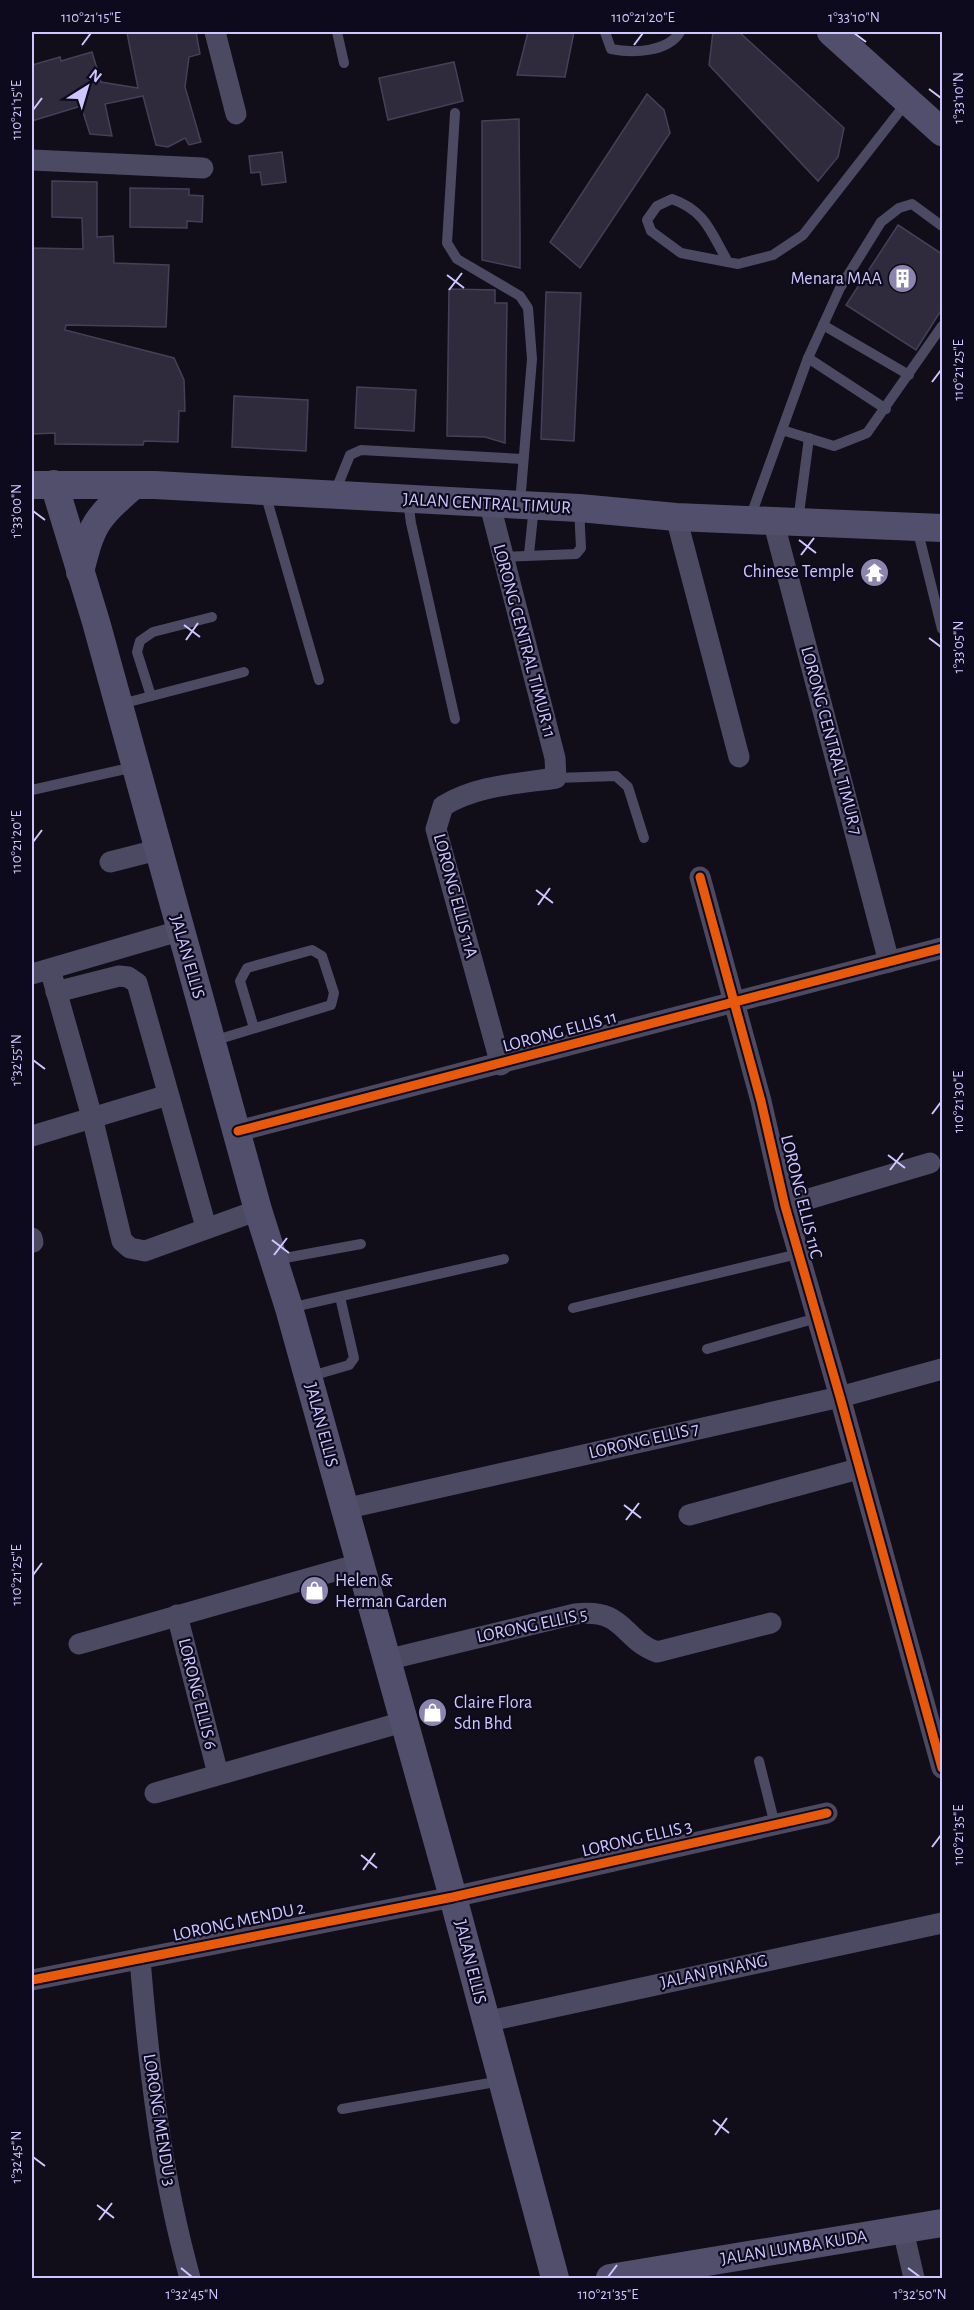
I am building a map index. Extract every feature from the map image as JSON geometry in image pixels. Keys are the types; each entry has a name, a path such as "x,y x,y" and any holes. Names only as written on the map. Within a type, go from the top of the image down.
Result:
{"main road":[{"path":"831,32 942,132"},
{"name":"JALAN CENTRAL TIMUR","path":"38,484 334,495 408,501 579,508 676,517 930,527"},
{"name":"JALAN ELLIS","path":"38,484 80,572 179,931 238,1131 258,1210 289,1308 453,1897 555,2278"},
{"name":"JALAN ELLIS","path":"80,572 90,532 104,510 133,486"},
{"name":"JALAN LUMBA KUDA","path":"610,2278 942,2223"}],"street":[{"path":"215,32 236,114"},
{"path":"32,160 203,168"},
{"name":"LORONG CENTRAL TIMUR 11","path":"490,505 555,758 556,778"},
{"path":"676,517 739,757"},
{"name":"LORONG CENTRAL TIMUR 7","path":"774,520 889,962"},
{"name":"LORONG ELLIS 11A","path":"501,1065 436,829 442,806 458,797 480,789 556,778"},
{"path":"110,862 157,850"},
{"name":"LORONG ELLIS 11C","path":"700,877 735,1003 798,1254 840,1397 942,1768"},
{"path":"179,931 41,971 56,992 92,1117 122,1241 130,1248 145,1251 258,1210"},
{"name":"LORONG ELLIS 11","path":"238,1131 501,1065 942,948"},
{"path":"56,992 118,976 128,977 137,983 206,1227"},
{"path":"32,1136 168,1095"},
{"path":"785,1206 930,1163"},
{"name":"LORONG ELLIS 7","path":"344,1509 840,1397 942,1369"},
{"path":"689,1515 858,1469"},
{"path":"79,1644 359,1564"},
{"name":"LORONG ELLIS 5","path":"386,1660 575,1614 595,1612 609,1617 628,1630 646,1648 657,1652 771,1623"},
{"name":"LORONG ELLIS 6","path":"177,1615 218,1774"},
{"path":"155,1792 403,1722"},
{"name":"LORONG ELLIS 3","path":"453,1897 827,1813"},
{"name":"LORONG MENDU 2","path":"32,1980 453,1897"},
{"name":"JALAN PINANG","path":"485,2022 942,1923"},
{"name":"LORONG MENDU 3","path":"140,1959 149,2068 159,2136 179,2237 190,2278"},
{"path":"903,2230 914,2278"}],"lane":[{"path":"337,32 344,63"},
{"path":"605,32 611,49 632,52 659,47 680,32"},
{"path":"728,262 705,219 688,205 672,199 657,206 647,220 651,231 681,253 738,264 772,255 803,235 908,101"},
{"path":"455,113 447,243 457,259 520,296 528,308 532,359 523,459 529,554"},
{"path":"774,520 782,430 808,358 840,288 881,222 898,208 912,204 942,226"},
{"path":"823,325 909,375"},
{"path":"782,430 834,446 867,433 942,326"},
{"path":"808,358 886,409"},
{"path":"774,520 809,438"},
{"path":"334,495 350,455 361,450 523,459"},
{"path":"265,493 319,680"},
{"path":"408,501 455,719"},
{"path":"502,557 529,554 576,554 581,548 579,508"},
{"path":"930,527 942,629"},
{"path":"151,696 138,652 140,640 153,632 212,616"},
{"path":"118,705 244,672"},
{"path":"32,789 135,767"},
{"path":"556,778 616,776 628,787 644,838"},
{"path":"211,1041 331,1005 334,993 322,956 312,950 247,968 240,981 254,1028"},
{"path":"274,1260 361,1244"},
{"path":"573,1308 798,1254"},
{"path":"289,1308 504,1258"},
{"path":"308,1377 349,1365 354,1358 340,1297"},
{"path":"707,1349 817,1318"},
{"path":"759,1761 776,1825"},
{"path":"342,2109 501,2081"}],"building":[{"path":"196,32 200,54 189,57 185,87 201,142 189,145 185,138 168,147 156,145 143,96 105,104 112,136 90,134 81,106 32,121 32,65 60,57 61,61 92,52 101,82 138,88 127,33"},
{"path":"528,32 574,32 565,77 517,75"},
{"path":"713,32 739,32 844,128 838,157 818,181 709,65"},
{"path":"454,62 463,101 388,120 379,78"},
{"path":"647,94 664,110 670,133 580,268 550,242"},
{"path":"519,119 520,268 482,260 482,121"},
{"path":"282,152 286,182 262,185 260,172 251,173 249,156"},
{"path":"52,181 97,182 97,237 113,236 114,263 169,265 166,327 66,325 65,330 174,358 184,380 185,411 179,411 178,442 144,441 143,445 55,444 55,433 32,434 32,248 83,249 82,218 52,217"},
{"path":"130,188 189,189 189,195 203,196 202,222 187,221 187,228 130,227"},
{"name":"Menara MAA","path":"898,225 942,254 942,309 916,350 846,305"},
{"path":"449,289 495,290 495,303 507,303 505,443 485,437 447,436"},
{"path":"546,292 581,293 574,441 541,439"},
{"path":"357,387 416,390 414,431 355,428"},
{"path":"234,396 308,400 306,451 232,447"}],"cycle path":[{"path":"700,877 761,1101 785,1206 942,1768"},
{"path":"238,1131 942,948"},
{"path":"32,1980 453,1897 827,1813"}],"place":[{"name":"Menara MAA","path":"903,279"},
{"name":"Chinese Temple","path":"875,572"},
{"name":"Helen & Herman Garden","path":"314,1591"},
{"name":"Claire Flora Sdn Bhd","path":"433,1713"}]}
